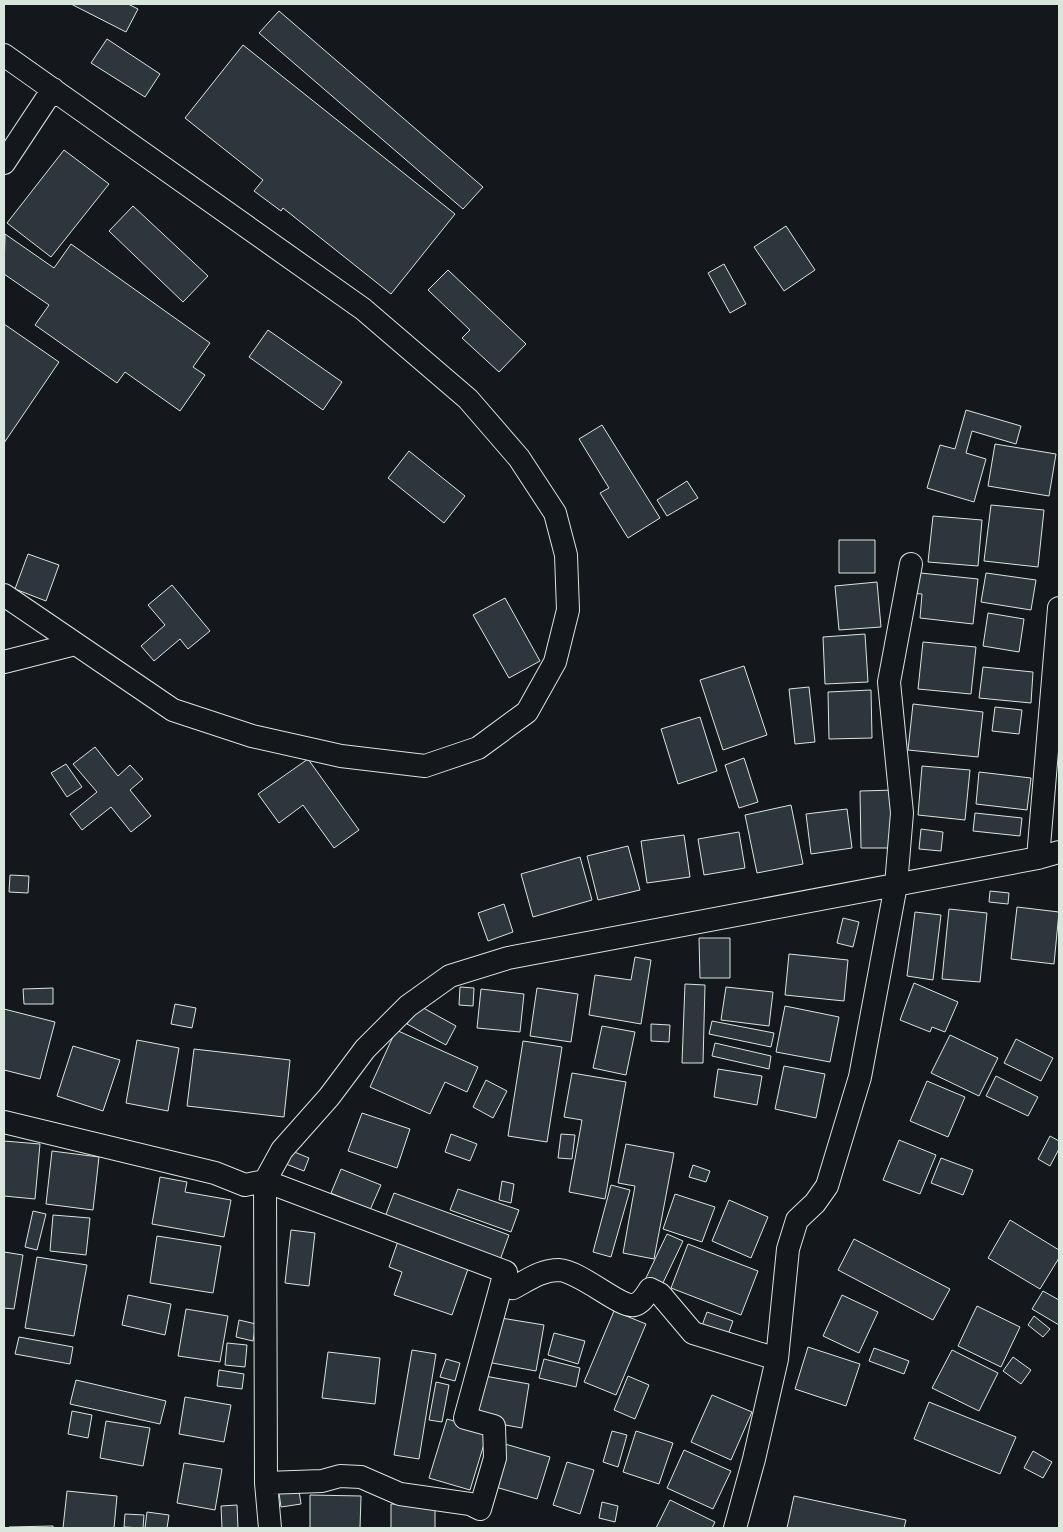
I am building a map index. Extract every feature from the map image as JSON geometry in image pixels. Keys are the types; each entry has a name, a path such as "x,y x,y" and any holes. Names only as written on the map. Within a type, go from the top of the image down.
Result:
{"street":[{"path":"4,55 362,309 468,399 519,458 555,513 566,555 568,610 555,662 527,712 478,748 425,766 341,756 252,736 172,710 4,595"},
{"path":"4,163 52,89"},
{"path":"735,1528 754,1459 777,1359 788,1249 797,1220 815,1203 828,1186 860,1077 896,885 902,813 889,682 912,564"},
{"path":"1038,858 1059,608"},
{"path":"4,662 75,644"},
{"path":"270,1528 266,1483 265,1181 282,1150 329,1097 365,1049 408,1006 450,976 508,958 1038,858 1059,852"},
{"path":"4,1122 215,1173 244,1185 265,1181 506,1272 465,1418 494,1426 495,1458 480,1509 470,1504 400,1494 361,1477 340,1476 322,1481 266,1483"},
{"path":"503,1279 513,1288 543,1271 561,1270 587,1280 625,1304 632,1306 640,1302 650,1289 660,1294 693,1333 777,1359"}],"building":[{"path":"71,4 128,4 138,9 126,32"},
{"path":"279,11 483,187 463,209 259,33"},
{"path":"107,39 160,74 145,97 91,63"},
{"path":"243,45 455,214 391,294 283,208 281,211 254,191 263,180 185,118"},
{"path":"64,150 109,184 51,257 7,223"},
{"path":"133,206 208,276 183,302 109,231"},
{"path":"786,226 815,270 784,291 754,247"},
{"path":"5,234 54,268 71,244 210,343 193,367 205,375 180,411 125,372 117,383 35,325 49,305 4,274"},
{"path":"724,264 746,304 730,313 708,273"},
{"path":"448,270 526,344 499,372 462,338 470,330 428,290"},
{"path":"4,324 59,362 4,443"},
{"path":"268,330 342,382 323,410 249,357"},
{"path":"966,410 1021,426 1016,444 972,431 966,453 986,459 974,502 927,488 940,445 955,449"},
{"path":"602,425 660,518 628,538 600,493 609,488 579,439"},
{"path":"995,444 1056,454 1049,496 988,486"},
{"path":"409,451 465,496 444,523 388,478"},
{"path":"687,481 698,498 667,516 657,500"},
{"path":"991,505 1044,510 1038,567 984,561"},
{"path":"933,516 982,520 978,566 928,562"},
{"path":"839,540 875,540 875,573 839,573"},
{"path":"28,554 59,565 46,601 15,589"},
{"path":"911,572 978,579 973,624 920,618 922,594 909,593"},
{"path":"986,573 1036,580 1031,610 981,602"},
{"path":"877,582 881,627 839,630 835,586"},
{"path":"172,585 210,631 188,649 180,639 154,661 141,646 165,625 148,605"},
{"path":"505,598 540,661 509,678 473,615"},
{"path":"988,613 1024,619 1019,652 983,646"},
{"path":"865,634 868,682 825,684 823,637"},
{"path":"923,642 976,647 971,694 918,689"},
{"path":"744,666 767,735 723,750 700,680"},
{"path":"983,667 1033,672 1031,703 979,698"},
{"path":"809,687 815,742 795,744 789,689"},
{"path":"871,690 872,738 829,739 828,692"},
{"path":"913,704 983,712 978,757 908,750"},
{"path":"995,707 1022,710 1019,734 992,731"},
{"path":"700,717 717,771 678,784 661,729"},
{"path":"95,747 118,776 130,765 143,779 130,790 151,816 131,832 111,807 82,830 70,814 97,792 73,764"},
{"path":"744,758 758,802 739,808 725,765"},
{"path":"308,759 359,830 334,848 303,805 279,823 258,794"},
{"path":"66,764 82,787 67,797 51,773"},
{"path":"922,766 970,770 965,820 918,815"},
{"path":"979,772 1031,778 1027,810 976,804"},
{"path":"895,790 897,848 861,848 860,791"},
{"path":"791,805 803,864 757,873 745,815"},
{"path":"847,809 852,848 811,854 806,814"},
{"path":"975,813 1022,818 1020,836 973,831"},
{"path":"921,829 943,832 941,851 919,849"},
{"path":"739,832 745,868 704,875 698,839"},
{"path":"684,835 690,877 647,883 641,841"},
{"path":"628,846 640,890 598,900 587,856"},
{"path":"580,857 592,900 533,917 521,874"},
{"path":"10,875 29,876 28,893 9,892"},
{"path":"990,891 1009,893 1008,904 989,902"},
{"path":"504,904 513,932 488,941 478,913"},
{"path":"1017,907 1059,912 1054,964 1011,959"},
{"path":"949,909 987,913 980,982 942,979"},
{"path":"915,912 941,915 933,980 907,976"},
{"path":"843,918 859,922 853,947 837,943"},
{"path":"699,938 730,938 730,978 700,978"},
{"path":"789,954 848,960 844,1001 785,995"},
{"path":"635,957 651,960 641,1024 589,1015 595,975 631,980"},
{"path":"914,983 958,1002 945,1032 932,1027 930,1032 900,1020"},
{"path":"685,984 705,985 703,1063 682,1063"},
{"path":"460,987 474,988 473,1006 459,1005"},
{"path":"726,987 773,992 769,1026 721,1020"},
{"path":"53,988 53,1004 24,1004 23,989"},
{"path":"537,988 578,994 571,1042 530,1036"},
{"path":"481,989 524,994 520,1032 477,1028"},
{"path":"175,1004 196,1008 192,1028 171,1024"},
{"path":"418,1005 456,1026 446,1045 407,1024"},
{"path":"785,1006 839,1017 830,1062 776,1052"},
{"path":"4,1009 55,1022 40,1079 4,1070"},
{"path":"712,1021 774,1033 771,1047 709,1034"},
{"path":"651,1024 670,1025 669,1042 651,1041"},
{"path":"602,1026 635,1032 626,1075 593,1068"},
{"path":"396,1030 478,1067 467,1092 445,1082 430,1114 370,1087"},
{"path":"950,1035 998,1058 979,1096 931,1073"},
{"path":"1016,1039 1053,1058 1041,1081 1004,1063"},
{"path":"137,1040 179,1048 168,1111 126,1103"},
{"path":"523,1041 562,1047 547,1142 508,1136"},
{"path":"715,1043 771,1056 769,1069 712,1056"},
{"path":"73,1046 120,1060 103,1111 57,1096"},
{"path":"194,1049 290,1060 284,1117 187,1106"},
{"path":"784,1066 825,1074 816,1118 775,1109"},
{"path":"718,1069 762,1076 757,1105 714,1097"},
{"path":"572,1073 626,1082 605,1199 569,1192 582,1120 564,1117"},
{"path":"996,1076 1038,1097 1028,1116 986,1096"},
{"path":"486,1080 507,1091 493,1118 473,1107"},
{"path":"927,1081 965,1097 948,1137 910,1121"},
{"path":"362,1113 410,1129 397,1168 348,1151"},
{"path":"451,1134 477,1144 470,1161 445,1152"},
{"path":"561,1134 575,1135 572,1159 558,1158"},
{"path":"1050,1136 1059,1141 1059,1149 1050,1166 1038,1159"},
{"path":"899,1140 936,1155 920,1194 883,1180"},
{"path":"4,1141 40,1144 35,1199 4,1196"},
{"path":"626,1144 674,1153 654,1259 623,1253 635,1186 618,1183"},
{"path":"52,1151 99,1157 93,1210 46,1204"},
{"path":"292,1151 309,1158 304,1171 286,1164"},
{"path":"941,1158 973,1170 963,1195 931,1183"},
{"path":"693,1165 710,1171 706,1182 689,1177"},
{"path":"341,1169 381,1185 370,1210 331,1193"},
{"path":"160,1177 187,1182 185,1192 231,1200 224,1237 152,1224"},
{"path":"502,1181 514,1184 511,1203 499,1200"},
{"path":"611,1185 630,1190 611,1257 593,1252"},
{"path":"458,1189 519,1210 511,1232 450,1210"},
{"path":"394,1193 509,1235 500,1260 385,1217"},
{"path":"675,1194 715,1207 702,1242 663,1229"},
{"path":"729,1200 768,1217 751,1258 712,1241"},
{"path":"33,1211 46,1214 37,1250 25,1247"},
{"path":"53,1215 90,1218 86,1255 50,1251"},
{"path":"1010,1220 1059,1250 1059,1258 1040,1289 988,1258"},
{"path":"291,1230 315,1233 309,1286 285,1283"},
{"path":"667,1234 683,1241 661,1287 645,1280"},
{"path":"157,1236 221,1246 213,1293 150,1283"},
{"path":"854,1239 950,1289 933,1320 838,1270"},
{"path":"398,1241 469,1266 452,1315 394,1295 402,1272 389,1267"},
{"path":"688,1244 758,1271 741,1315 671,1288"},
{"path":"4,1252 23,1255 14,1309 4,1308"},
{"path":"37,1257 87,1265 74,1336 25,1328"},
{"path":"1043,1291 1059,1300 1059,1325 1032,1309"},
{"path":"128,1295 171,1304 165,1335 122,1325"},
{"path":"842,1295 878,1312 859,1353 823,1336"},
{"path":"977,1306 1020,1327 1001,1367 958,1346"},
{"path":"186,1309 228,1316 220,1362 178,1356"},
{"path":"614,1311 646,1324 616,1395 584,1382"},
{"path":"707,1312 733,1321 726,1340 700,1331"},
{"path":"1034,1316 1050,1329 1043,1337 1028,1325"},
{"path":"495,1317 544,1325 536,1371 487,1362"},
{"path":"239,1320 256,1324 253,1341 236,1337"},
{"path":"554,1333 585,1341 578,1364 548,1355"},
{"path":"19,1337 73,1347 70,1364 15,1354"},
{"path":"227,1343 247,1345 245,1367 225,1365"},
{"path":"808,1347 860,1364 846,1406 795,1389"},
{"path":"874,1348 909,1361 904,1374 869,1361"},
{"path":"412,1350 436,1354 419,1459 394,1455"},
{"path":"952,1350 998,1373 979,1411 932,1388"},
{"path":"328,1352 380,1358 375,1404 322,1398"},
{"path":"1013,1357 1031,1370 1021,1384 1003,1371"},
{"path":"446,1359 460,1363 455,1381 440,1377"},
{"path":"544,1359 580,1368 576,1387 539,1378"},
{"path":"219,1370 244,1374 242,1389 217,1386"},
{"path":"479,1375 529,1384 522,1428 472,1419"},
{"path":"628,1376 649,1385 635,1419 614,1410"},
{"path":"76,1380 166,1401 160,1424 70,1404"},
{"path":"436,1382 449,1385 442,1422 429,1420"},
{"path":"712,1395 752,1412 731,1460 691,1442"},
{"path":"185,1397 231,1405 224,1442 179,1434"},
{"path":"929,1402 1016,1437 1000,1474 914,1439"},
{"path":"72,1411 92,1415 88,1438 68,1434"},
{"path":"447,1419 488,1431 470,1490 429,1478"},
{"path":"106,1421 150,1428 143,1466 100,1458"},
{"path":"612,1431 627,1435 618,1467 603,1462"},
{"path":"636,1431 673,1443 659,1484 623,1472"},
{"path":"505,1444 550,1457 537,1499 492,1486"},
{"path":"684,1450 731,1471 713,1509 667,1488"},
{"path":"1033,1451 1052,1462 1043,1478 1024,1468"},
{"path":"567,1462 594,1470 580,1514 553,1505"},
{"path":"184,1463 222,1469 215,1510 177,1503"},
{"path":"67,1491 117,1496 114,1528 63,1528"},
{"path":"299,1491 301,1504 281,1507 279,1493"},
{"path":"310,1495 361,1496 360,1528 310,1528"},
{"path":"794,1496 906,1520 904,1528 787,1528"},
{"path":"670,1500 715,1522 712,1528 656,1528"},
{"path":"602,1502 618,1506 615,1522 599,1518"},
{"path":"391,1504 435,1505 435,1528 391,1528"},
{"path":"237,1505 238,1528 222,1528 221,1506"},
{"path":"147,1512 169,1515 167,1528 145,1528"},
{"path":"125,1514 144,1515 143,1528 124,1527"},
{"path":"53,1526 53,1528 9,1528 9,1527"}]}
